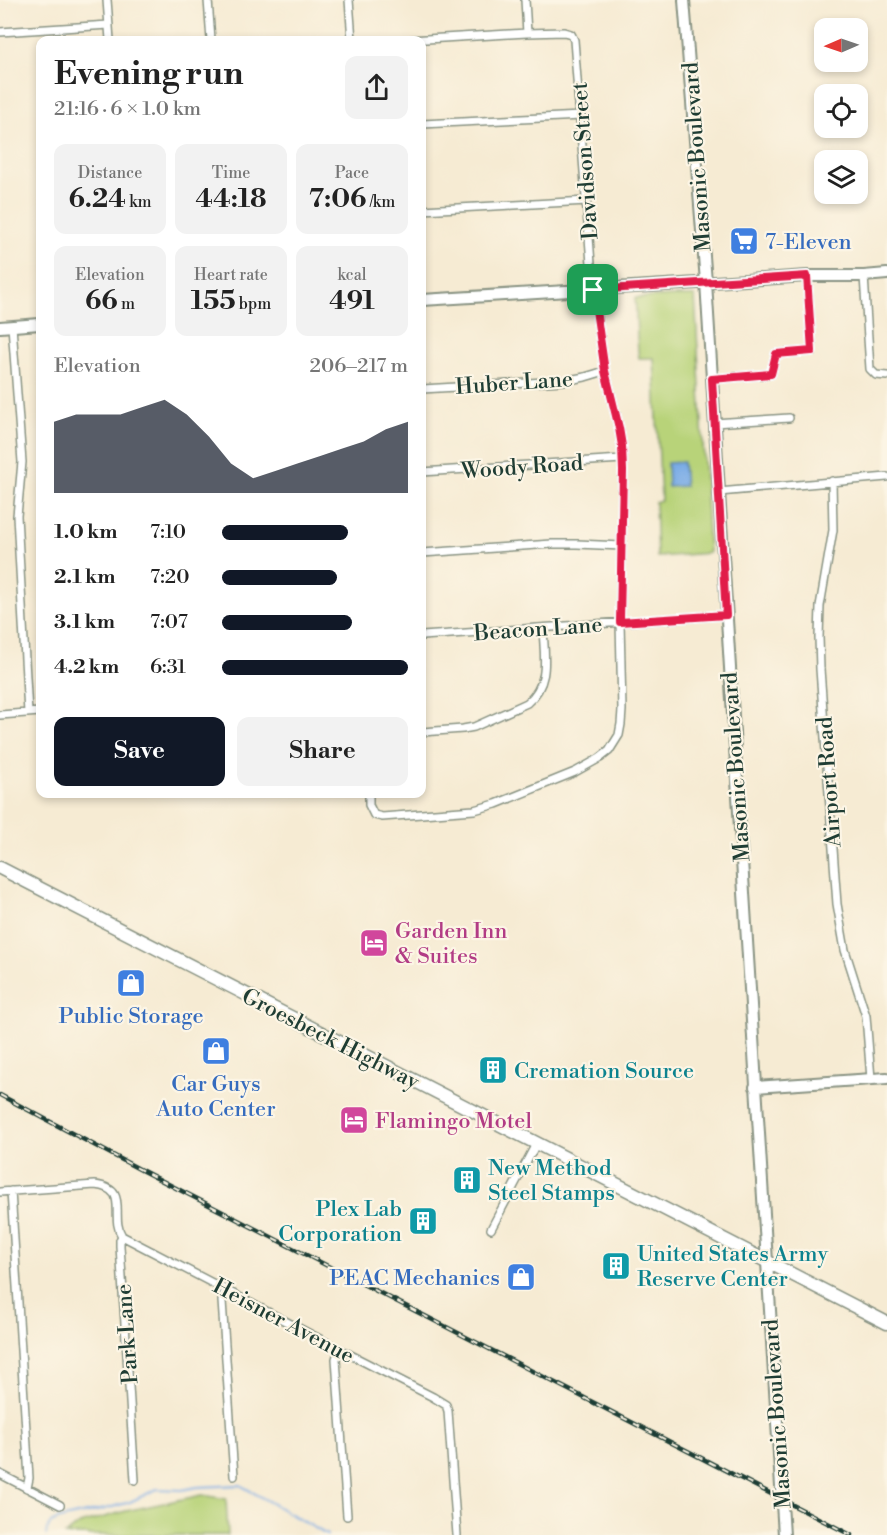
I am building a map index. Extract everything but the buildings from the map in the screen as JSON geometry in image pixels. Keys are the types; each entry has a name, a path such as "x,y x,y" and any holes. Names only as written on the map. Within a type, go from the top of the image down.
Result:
{"main road":[{"name":"Groesbeck Highway","path":"0,868 887,1323"}],"street":[{"path":"107,0 110,36"},
{"path":"208,0 211,36"},
{"path":"349,0 352,36"},
{"path":"426,39 527,33 525,0"},
{"name":"Masonic Boulevard","path":"684,0 706,282 784,1535"},
{"path":"0,32 109,25"},
{"name":"Davidson Street","path":"369,798 369,805 374,815 394,816 480,809 575,772 609,751 619,735 621,724 622,459 619,428 605,371 593,290 576,44 571,34 564,32 527,33"},
{"path":"426,124 581,116"},
{"path":"426,210 587,201"},
{"path":"426,300 887,273"},
{"path":"712,379 771,374 776,354 812,351 807,276"},
{"path":"864,276 869,366 873,374 887,376"},
{"path":"0,327 36,324"},
{"path":"12,326 22,462 16,516 28,713"},
{"name":"Huber Lane","path":"426,389 563,381 605,371"},
{"path":"714,423 789,418"},
{"name":"Woody Road","path":"426,472 622,459"},
{"path":"719,492 887,477"},
{"name":"Airport Road","path":"832,481 833,530 822,586 819,620 822,688 837,904 848,960 866,1016 871,1079"},
{"path":"426,553 569,544 622,546"},
{"name":"Beacon Lane","path":"426,636 726,615"},
{"path":"426,732 474,727 527,703 533,698 542,683 545,672 543,628"},
{"path":"0,715 36,712"},
{"path":"755,1087 887,1078"},
{"path":"491,1229 536,1144"},
{"name":"Park Lane","path":"11,1191 95,1185 109,1188 117,1202 119,1231 122,1236 120,1246 135,1480"},
{"path":"0,1192 11,1191 29,1478 27,1488"},
{"name":"Heisner Avenue","path":"122,1236 446,1405 457,1535"},
{"path":"225,1290 222,1301 234,1476"},
{"path":"339,1349 336,1359 347,1516"},
{"path":"0,1474 60,1505"}],"green space":[{"path":"695,296 709,553 657,557 655,502 661,500 654,358 639,358 635,298"},
{"path":"202,1495 226,1499 228,1535 65,1535 80,1524 126,1511"}],"water":[{"path":"683,462 685,486 668,487 667,463"}],"waterway":[{"path":"46,1535 51,1523 59,1519 130,1502 157,1489 182,1490 240,1485 327,1535"}],"railway":[{"path":"0,1095 141,1170 851,1535"}],"place":[{"name":"7-Eleven","path":"744,241"},
{"name":"Garden Inn & Suites","path":"374,943"},
{"name":"Public Storage","path":"131,983"},
{"name":"Car Guys Auto Center","path":"216,1051"},
{"name":"Cremation Source","path":"493,1070"},
{"name":"Flamingo Motel","path":"354,1120"},
{"name":"New Method Steel Stamps","path":"467,1180"},
{"name":"Plex Lab Corporation","path":"423,1221"},
{"name":"United States Army Reserve Center","path":"616,1266"},
{"name":"PEAC Mechanics","path":"521,1277"}],"route":[{"path":"807,276 812,351 776,354 771,374 712,379 726,615 620,622 622,446 600,347 593,290 807,276"}]}
